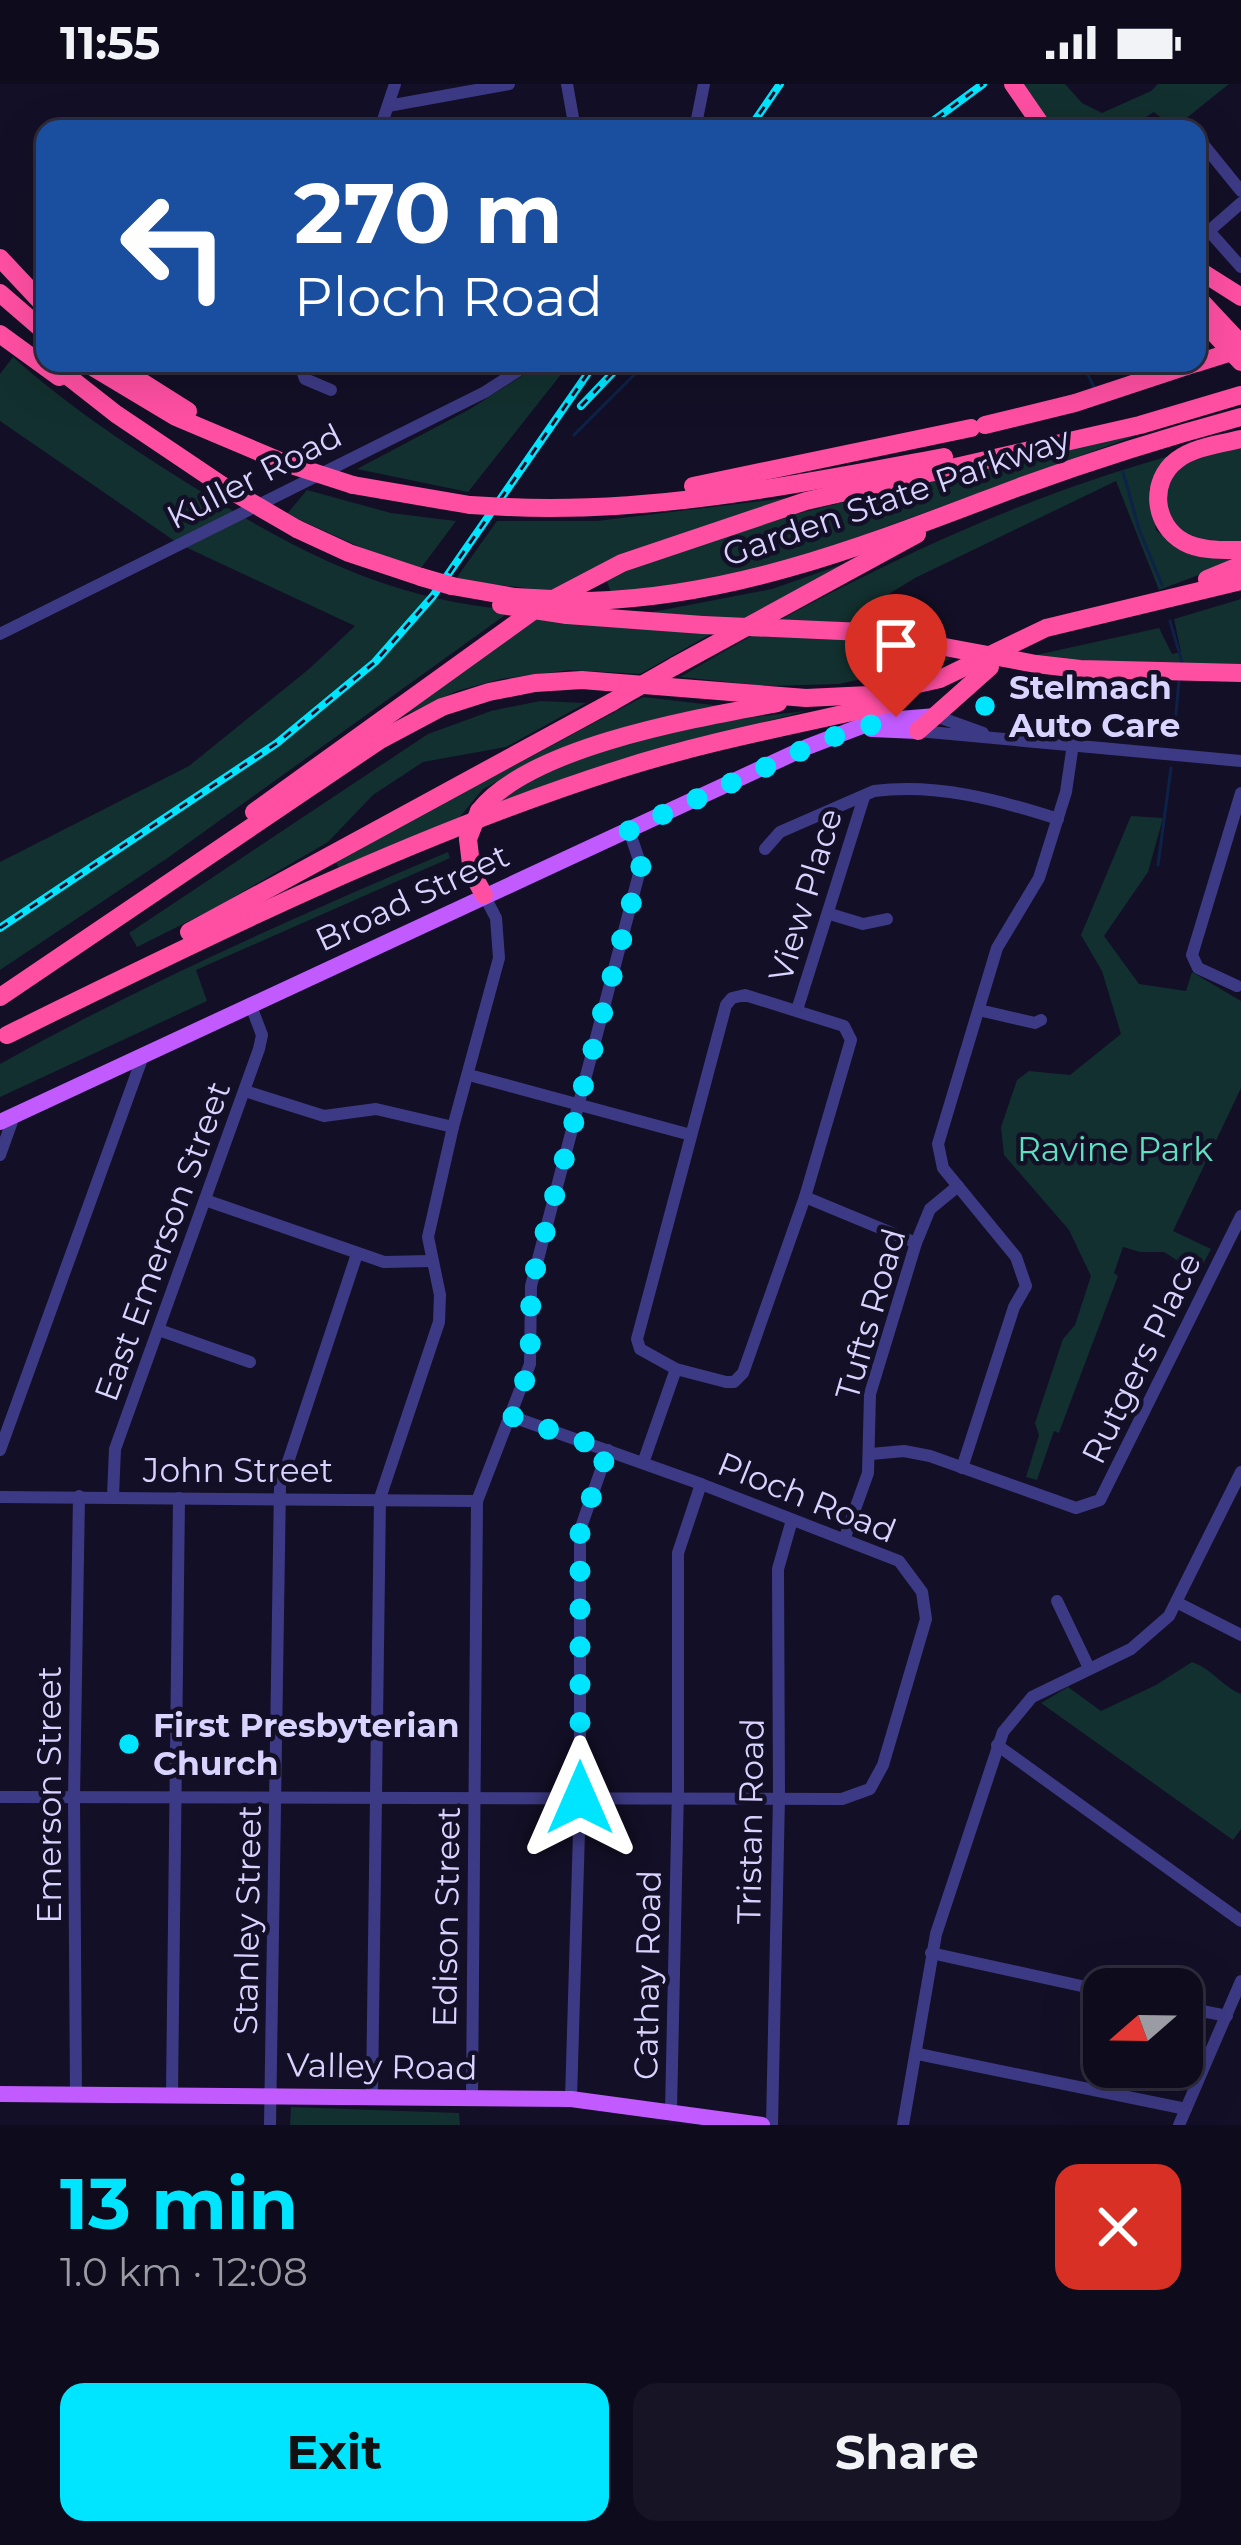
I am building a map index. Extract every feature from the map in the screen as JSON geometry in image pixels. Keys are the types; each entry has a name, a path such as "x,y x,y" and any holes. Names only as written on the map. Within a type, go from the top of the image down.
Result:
{"highway":[{"path":"1009,88 1025,120"},
{"path":"1009,88 1036,120"},
{"path":"0,258 36,297"},
{"path":"1206,275 1241,297"},
{"path":"0,292 36,324"},
{"path":"1206,307 1241,346 1206,360"},
{"name":"Garden State Parkway","path":"0,318 36,350"},
{"path":"1206,325 1241,362"},
{"path":"0,334 36,359"},
{"path":"55,372 116,414"},
{"name":"Garden State Parkway","path":"63,372 223,486 297,529 349,553 508,601 667,596 755,580 1104,457 1241,417"},
{"name":"Garden State Parkway","path":"101,372 176,417 264,456 353,485 470,505 577,510 649,504 881,469 1241,392"},
{"path":"127,372 264,456"},
{"path":"577,510 978,426 1169,372"},
{"path":"73,947 484,645 592,577 653,550 806,501 1119,430 1241,392"},
{"path":"1241,439 1176,460 1162,479 1158,502 1165,524 1186,543 1241,550"},
{"path":"3,1036 969,507"},
{"path":"1142,605 1241,565"},
{"path":"0,997 380,740 465,699 512,686 582,680 806,698 869,695 958,671 1032,633 1241,580"},
{"path":"3,1036 265,909 528,801 680,752 946,688 1041,641 1241,593"},
{"path":"508,601 567,615 864,632 1036,664 1241,673"},
{"path":"918,731 990,667"},
{"path":"484,896 472,872 468,839 479,811 517,777 580,752 668,727 806,698"}],"main road":[{"name":"Broad Street","path":"7,1119 852,730 896,717 936,716"},
{"name":"Broad Street","path":"852,730 918,731"},
{"name":"Valley Road","path":"0,2094 571,2099 762,2125"}],"street":[{"path":"383,120 395,84"},
{"path":"388,106 509,84"},
{"path":"567,84 573,120"},
{"path":"697,120 704,84"},
{"path":"1206,148 1241,191"},
{"path":"1241,203 1209,231 1241,267"},
{"path":"302,372 305,379 331,390"},
{"name":"Kuller Road","path":"0,634 485,392 516,372"},
{"path":"936,716 1002,737"},
{"path":"918,731 1241,761"},
{"path":"962,1468 1014,1307 1026,1286 1016,1257 943,1168 938,1144 997,948 1039,878 1058,819 1073,744"},
{"path":"765,849 780,832 890,789 983,796 1058,819"},
{"path":"1236,988 1198,968 1192,955 1241,793"},
{"name":"View Place","path":"797,1010 864,797"},
{"name":"Edison Street","path":"472,2096 477,1502 530,1364 531,1286 641,866 629,830"},
{"path":"372,2095 380,1498 439,1322 440,1294 428,1237 500,958 496,918 484,896"},
{"path":"830,914 863,924 887,919"},
{"path":"746,994 797,1010 844,1026 851,1040 805,1198 743,1373 734,1382 726,1382 676,1369 640,1349 637,1339 726,1005 731,998 746,994"},
{"name":"East Emerson Street","path":"113,1496 116,1450 262,1035 251,1006"},
{"path":"980,1010 1035,1023 1041,1019"},
{"path":"0,1450 143,1056"},
{"path":"469,1075 691,1135"},
{"path":"245,1090 324,1117 376,1109 453,1127"},
{"path":"0,1155 7,1119"},
{"name":"Tufts Road","path":"845,1538 866,1484 871,1394 916,1243 930,1209 958,1186"},
{"path":"805,1198 916,1243"},
{"path":"205,1200 357,1254 399,1265 430,1261"},
{"name":"Rutgers Place","path":"871,1454 917,1452 1064,1505 1084,1507 1100,1500 1241,1216"},
{"name":"Stanley Street","path":"270,2125 280,1486 357,1254"},
{"path":"159,1330 250,1362"},
{"path":"643,1463 676,1369"},
{"name":"Ploch Road","path":"513,1417 845,1538 898,1561 916,1580 926,1607 924,1630 883,1765 870,1789 842,1799 779,1797"},
{"path":"571,2099 580,1798 580,1530 608,1450"},
{"path":"903,2125 932,1952 997,1745 1011,1717 1032,1697 1143,1640 1178,1603 1241,1472"},
{"name":"Cathay Road","path":"670,2111 678,1553 701,1484"},
{"name":"Emerson Street","path":"76,2093 79,1496"},
{"name":"John Street","path":"0,1497 477,1502"},
{"path":"172,2094 179,1498"},
{"name":"Tristan Road","path":"772,2125 778,1569 792,1520"},
{"path":"1057,1601 1089,1668"},
{"path":"1178,1603 1241,1635"},
{"path":"997,1745 1241,1921"},
{"path":"0,1797 779,1797"},
{"path":"932,1952 1083,1986"},
{"path":"1179,2125 1241,1981"},
{"path":"1203,2011 1227,2016"},
{"path":"918,2054 1186,2109"}],"green space":[{"path":"1020,84 1065,84 1082,103 1102,113 1158,84 1229,84 1184,120 1164,120 1154,112 1141,120 1046,120"},
{"path":"13,357 139,452 301,549 379,582 465,604 512,610 169,857 0,970 0,862 189,766 355,626 179,544 0,421 0,374"},
{"path":"528,372 563,372 468,492 357,469"},
{"path":"1133,431 1135,436 803,557 697,584 611,592 605,577 784,517"},
{"path":"1241,444 1241,545 1197,541 1177,530 1162,488 1189,458"},
{"path":"1173,455 1149,489 1156,530 1180,550 1241,559 1159,590 1116,481 915,578 871,605 905,641 952,659 839,684 767,686 680,677 798,610 919,550 1044,497"},
{"path":"307,490 391,513 456,521 421,568 371,552 287,514"},
{"path":"794,497 552,591 455,580 497,521 597,521"},
{"path":"849,562 742,621 637,615 772,589"},
{"path":"1241,599 1241,667 1062,665 1027,657 1159,628 1172,654 1181,652 1174,619"},
{"path":"533,617 716,631 640,674 570,670 501,679 457,691 394,720"},
{"path":"643,697 730,707 515,772 483,789 458,819 339,868 335,861"},
{"path":"540,701 586,703 506,747 423,762 373,795 328,842 137,947 129,933 428,734 491,711"},
{"path":"806,711 700,739 488,808 544,774 613,747 708,724"},
{"name":"Ravine Park","path":"1131,816 1163,818 1148,872 1104,936 1139,984 1186,991 1192,972 1241,1001 1241,1088 1173,1231 1211,1249 1198,1274 1164,1252 1123,1247 1114,1273 1118,1276 1037,1480 1026,1477 1039,1435 1035,1423 1063,1339 1075,1325 1091,1276 1069,1230 1004,1155 1001,1127 1017,1080 1029,1071 1070,1075 1121,1034 1102,971 1081,935"},
{"path":"448,852 450,858 196,970 207,1001 0,1097 0,1064 221,952"},
{"path":"1192,1662 1241,1694 1241,1829 1233,1840 1041,1703 1068,1687 1101,1711"},
{"path":"291,2107 459,2113 460,2125 290,2125"}],"waterway":[{"path":"574,435 637,372"},
{"path":"1086,372 1094,387"},
{"path":"1123,472 1162,585"},
{"path":"1170,621 1182,662"},
{"path":"1174,736 1179,680"},
{"path":"1158,865 1171,768"}],"railway":[{"path":"755,120 780,84"},
{"path":"934,120 983,84"},
{"path":"0,928 277,743 375,662 433,596 589,372"},
{"path":"581,406 613,372"}],"place":[{"name":"Stelmach Auto Care","path":"985,706"},
{"name":"First Presbyterian Church","path":"129,1744"}],"route":[{"path":"580,1798 580,1530 608,1450 513,1417 530,1364 531,1286 641,866 629,830 827,739 896,717"}]}
